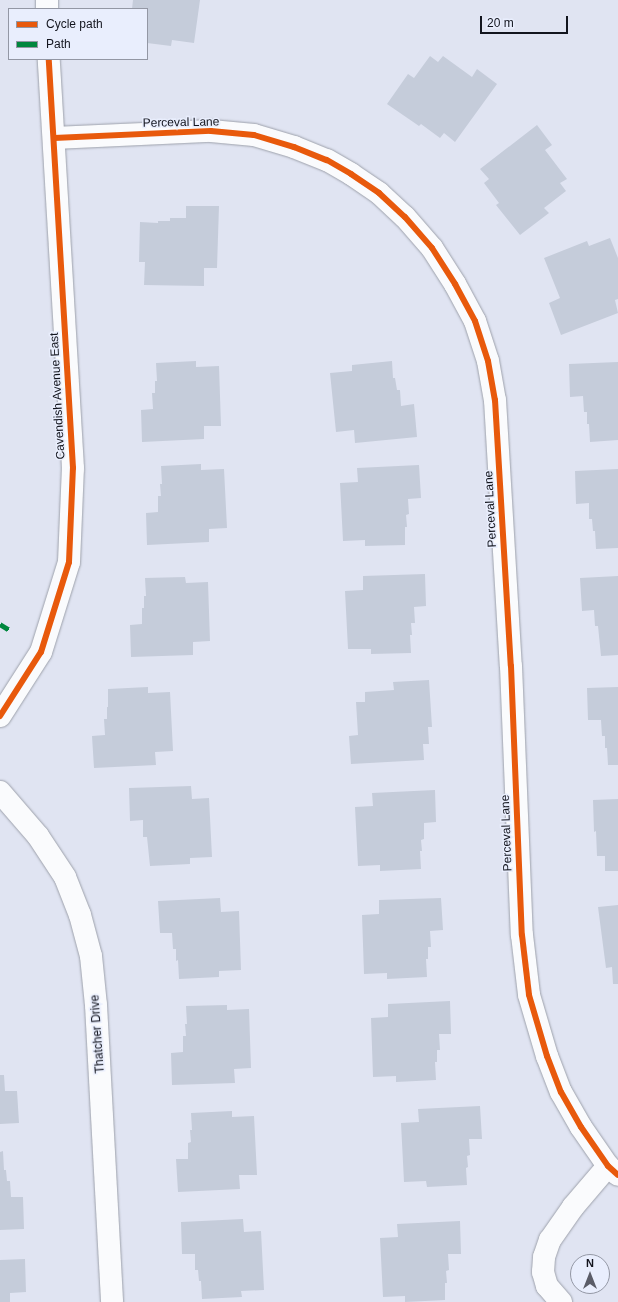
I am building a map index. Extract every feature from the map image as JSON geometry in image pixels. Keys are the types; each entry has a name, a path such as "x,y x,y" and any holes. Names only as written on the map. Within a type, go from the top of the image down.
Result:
{"street":[{"name":"Cavendish Avenue East","path":"0,716 41,652 69,562 73,468 50,60"},
{"name":"Perceval Lane","path":"54,138 211,131 254,135 294,147 327,160 379,193 405,217 432,248 455,284 475,321 488,361 495,400 511,666 525,967 536,1021 561,1092 581,1127 613,1171 573,1207 550,1240 544,1256 543,1272 547,1286 561,1302"},
{"name":"Thatcher Drive","path":"0,792 38,836 65,877 80,915 91,956 96,1005 112,1302"}],"building":[{"path":"133,0 200,0 194,43 172,40 171,46 148,43 148,8 132,8"},
{"path":"430,56 438,62 443,56 472,77 477,69 497,84 455,142 444,133 440,138 421,124 419,126 387,104 408,74 414,78"},
{"path":"537,125 552,145 545,150 567,179 560,183 566,191 544,208 549,213 520,235 496,205 499,203 484,183 489,179 480,169"},
{"path":"186,206 219,206 217,268 204,268 204,286 144,285 145,262 139,262 140,222 158,223 158,221 170,221 170,218 186,218"},
{"path":"610,238 618,258 618,299 615,300 618,313 561,335 549,303 560,298 544,258 587,241 589,246"},
{"path":"196,361 196,367 219,366 221,426 204,426 204,439 142,442 141,410 153,409 152,393 155,393 155,381 157,381 156,363"},
{"path":"392,361 393,378 395,378 397,390 400,390 401,406 414,404 417,437 355,443 354,430 336,432 330,373 352,371 352,365"},
{"path":"618,362 618,440 590,442 589,424 587,424 587,412 584,412 583,396 570,397 569,364"},
{"path":"201,464 201,470 224,469 227,528 209,529 209,542 147,545 146,513 158,512 158,496 161,496 160,484 162,484 161,466"},
{"path":"419,465 421,498 408,499 409,514 406,515 407,527 405,527 405,545 365,546 365,540 343,541 340,483 358,482 357,468"},
{"path":"618,469 618,548 596,549 595,531 593,531 592,519 589,519 589,503 576,504 575,471"},
{"path":"425,574 426,606 414,607 415,623 411,623 412,635 410,635 411,653 371,654 371,649 348,649 345,591 363,590 363,576"},
{"path":"618,576 618,655 601,656 598,626 595,626 594,610 582,611 580,578"},
{"path":"185,577 186,583 208,582 210,641 193,642 193,655 131,657 130,625 142,624 142,608 144,608 144,596 146,596 145,578"},
{"path":"429,680 432,727 428,727 429,744 423,744 424,760 351,764 349,736 358,735 356,702 365,702 365,692 394,690 393,682"},
{"path":"148,687 148,693 170,692 173,751 155,752 156,765 94,768 92,736 105,735 104,719 107,719 108,689"},
{"path":"618,687 618,765 608,765 607,748 605,748 605,736 602,736 601,720 588,720 587,688"},
{"path":"191,786 192,799 209,798 212,857 190,858 190,864 150,866 147,837 143,837 143,820 130,821 129,788"},
{"path":"435,790 436,822 424,823 424,839 421,840 422,851 420,851 421,869 380,871 380,865 358,866 355,807 373,806 372,793"},
{"path":"618,799 618,871 605,871 605,856 597,856 596,831 594,832 593,800"},
{"path":"220,898 221,912 239,911 241,970 219,971 219,977 179,979 178,960 176,961 176,949 173,949 172,933 160,933 158,901"},
{"path":"441,898 443,930 430,931 431,947 428,947 428,959 426,959 427,977 387,979 387,973 364,974 362,915 379,914 379,900"},
{"path":"618,905 618,984 613,984 612,967 606,968 598,907"},
{"path":"450,1001 451,1034 439,1034 440,1050 437,1050 437,1062 435,1062 436,1080 396,1082 396,1076 373,1077 371,1018 388,1017 388,1004"},
{"path":"227,1005 227,1010 249,1009 251,1068 234,1069 235,1083 172,1085 171,1053 183,1052 183,1036 186,1036 185,1024 187,1024 186,1006"},
{"path":"0,1075 4,1075 5,1091 17,1091 19,1123 0,1124"},
{"path":"480,1106 482,1139 469,1139 470,1155 467,1156 468,1167 466,1168 467,1185 427,1187 426,1181 404,1182 401,1123 419,1122 418,1109"},
{"path":"232,1111 232,1117 254,1116 257,1175 239,1175 240,1189 178,1192 176,1159 188,1159 188,1143 191,1142 190,1130 192,1130 191,1113"},
{"path":"3,1151 4,1170 6,1170 7,1181 10,1181 11,1197 23,1197 24,1229 0,1230 0,1152"},
{"path":"243,1219 244,1232 261,1231 264,1290 241,1291 242,1297 202,1299 201,1281 199,1281 198,1270 195,1270 195,1254 182,1254 181,1222"},
{"path":"460,1221 461,1254 448,1254 449,1270 446,1271 447,1283 445,1283 445,1300 405,1302 405,1296 383,1297 380,1238 398,1237 397,1224"},
{"path":"25,1259 26,1292 10,1293 10,1302 0,1302 0,1260"}],"marked path":[{"path":"0,624 11,631"}],"cycle path":[{"path":"0,716 41,652 69,562 73,468 49,60"},
{"path":"54,138 211,131 254,135 294,147 327,160 379,193 405,217 432,248 455,284 475,321 488,361 495,400 511,666 522,935 529,995 547,1056 561,1092 581,1127 608,1166 618,1175"}]}
